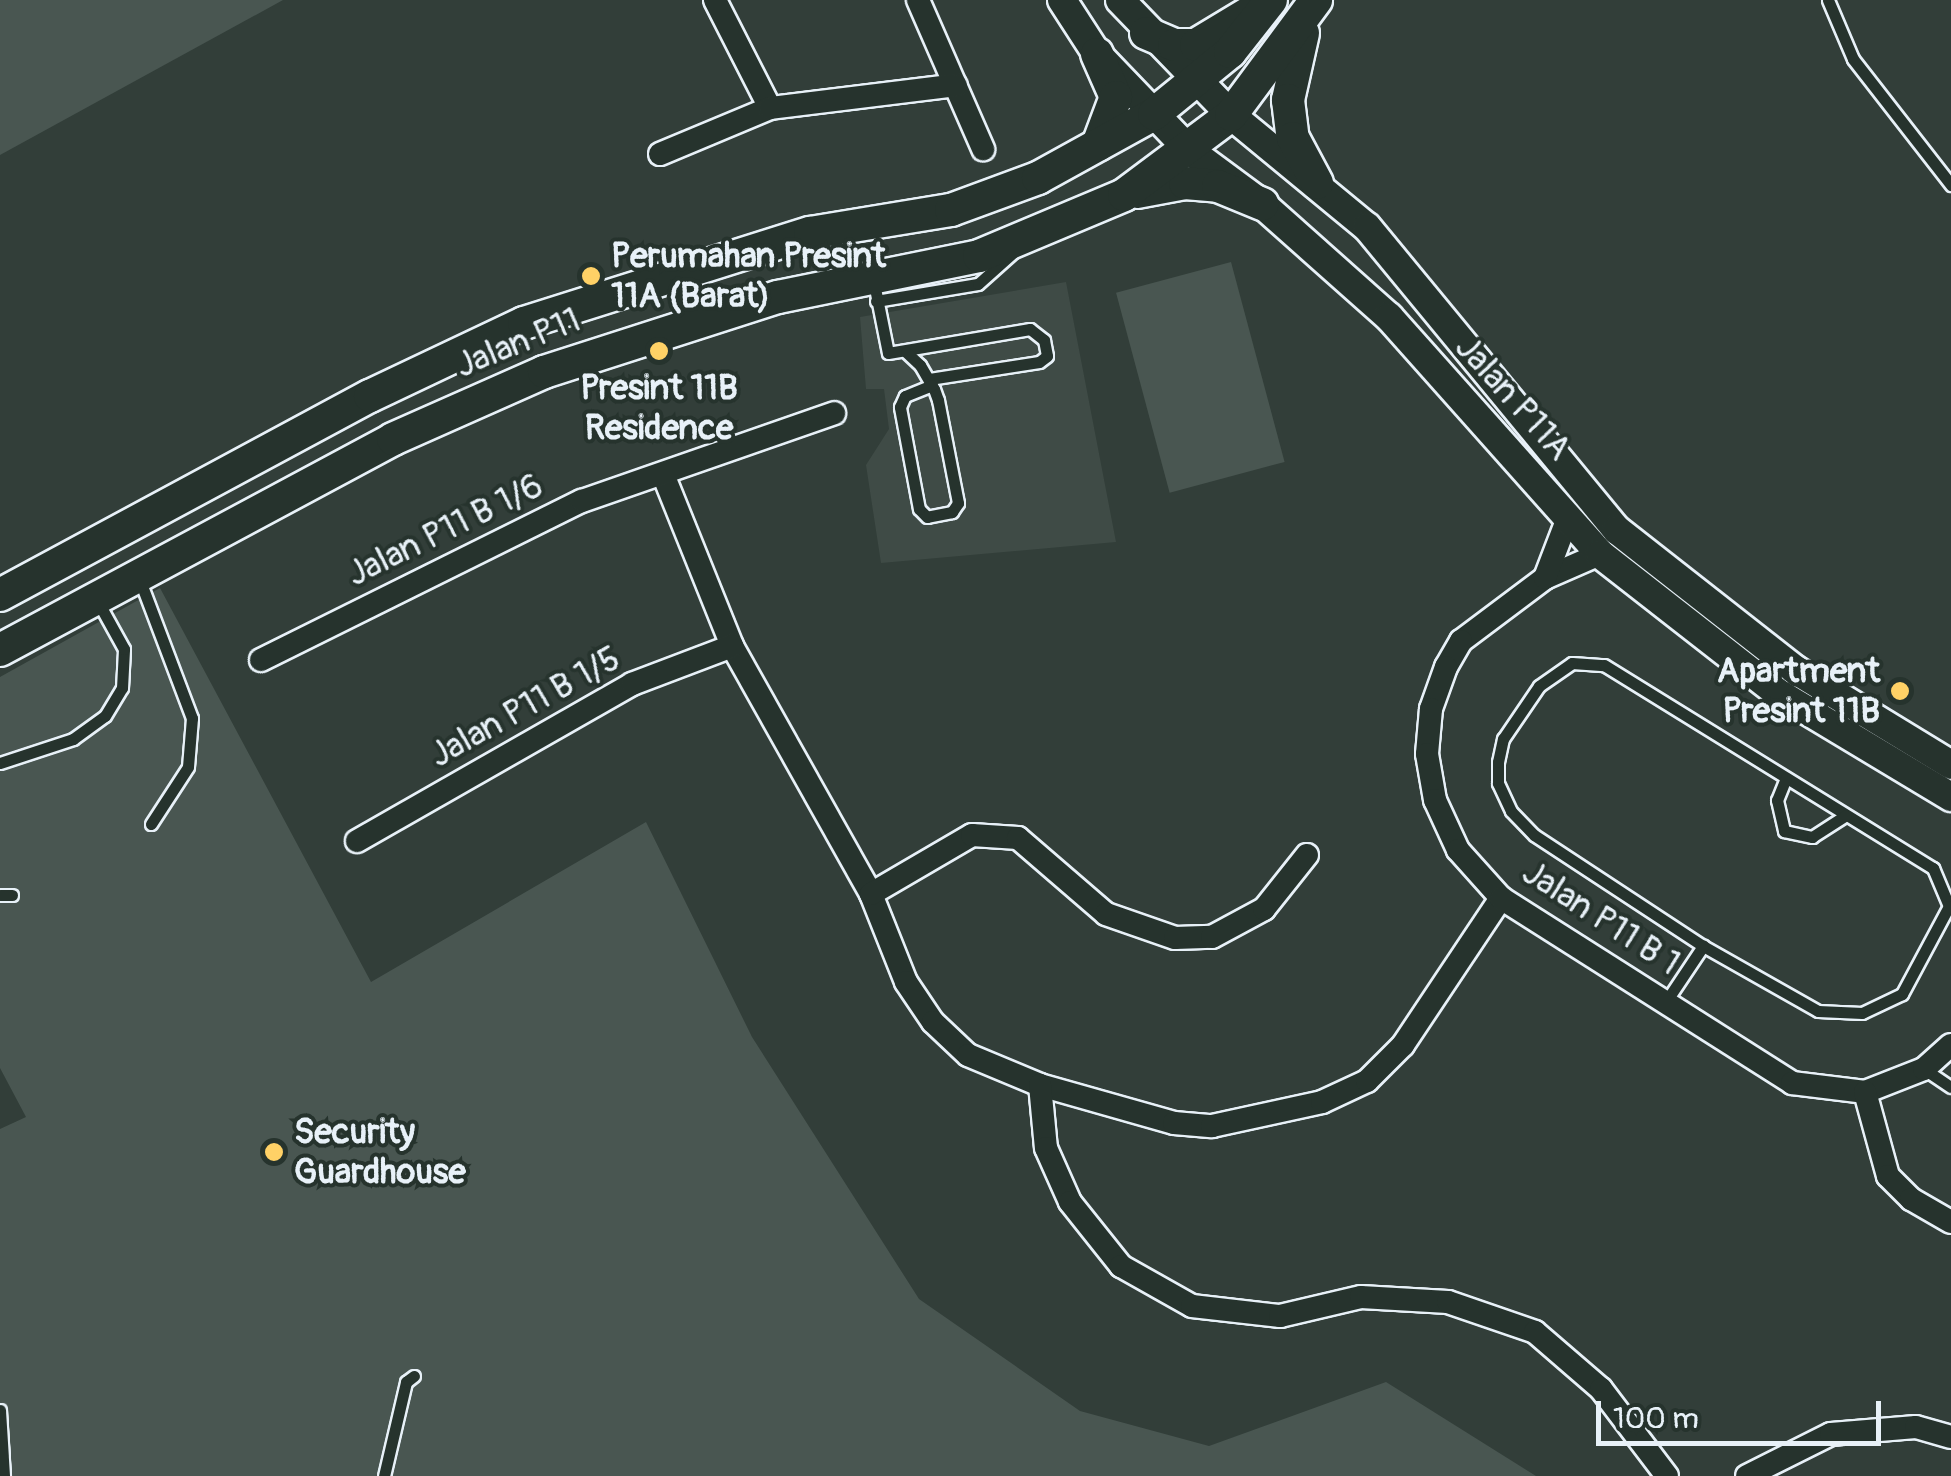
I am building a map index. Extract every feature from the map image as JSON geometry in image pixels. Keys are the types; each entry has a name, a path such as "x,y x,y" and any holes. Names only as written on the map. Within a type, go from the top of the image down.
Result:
{"main road":[{"path":"1146,32 1174,46 1196,45 1269,0"},
{"name":"Jalan P11","path":"0,595 370,396 524,322 810,233 950,210 1038,178 1154,114 1230,52 1269,0"},
{"path":"1311,10 1288,100 1293,138 1317,183"},
{"name":"Jalan P11","path":"0,650 392,439 544,372 761,302 874,289 1022,242 1124,195 1231,115 1311,10"},
{"path":"1097,54 1116,97 1098,145"},
{"path":"1124,195 1186,183 1218,186 1262,204"}],"street":[{"path":"715,0 770,108"},
{"path":"918,0 983,149"},
{"name":"Jalan P11A","path":"1062,0 1097,54 1188,150 1262,204 1389,317 1600,554 1778,693 1951,797"},
{"name":"Jalan P11A","path":"1120,0 1194,81 1317,183 1408,272 1616,530 1794,669 1951,764"},
{"path":"660,154 770,108 956,86"},
{"name":"Jalan P11 B 1/6","path":"261,660 582,501 834,413"},
{"path":"663,474 732,646 871,894 906,982 933,1022 968,1055 1040,1085 1174,1123 1212,1126 1322,1102 1367,1081 1403,1044 1501,898"},
{"path":"1544,578 1569,515"},
{"name":"Jalan P11 B 1","path":"1600,554 1544,578 1461,641 1431,709 1426,754 1435,800 1458,850 1501,898 1792,1084 1865,1092 1924,1069 1951,1045"},
{"name":"Jalan P11 B 1/5","path":"357,840 632,684 732,646"},
{"path":"871,894 972,835 1018,838 1106,914 1175,938 1212,936 1264,909 1307,855"},
{"path":"1040,1085 1046,1148 1070,1202 1121,1266 1192,1306 1280,1316 1361,1297 1448,1302 1535,1332 1600,1389 1667,1476"},
{"path":"1865,1092 1888,1176 1951,1222"},
{"path":"1747,1476 1831,1434 1916,1427 1951,1437"}],"lane":[{"path":"1828,0 1853,59 1951,185"},
{"path":"874,289 884,349 906,352 934,346 1030,329 1040,333 1048,356 930,382 905,396 900,407 919,510 927,517 952,512 958,503 930,382 934,346"},
{"path":"906,352 930,382"},
{"path":"139,578 192,718 188,767 151,824"},
{"path":"0,764 73,739 105,716 122,688 124,649 97,600"},
{"path":"1588,662 1786,778 1933,868 1946,891 1945,920 1902,994 1862,1014 1818,1010 1704,946 1534,835 1498,783 1503,739 1554,672 1588,662"},
{"path":"1786,778 1777,800 1784,831 1812,838 1846,814"},
{"path":"1666,1003 1704,946"},
{"path":"1924,1069 1951,1087"},
{"path":"384,1476 406,1382 414,1376"},
{"path":"0,1410 4,1476"}],"shaded area":[{"path":"0,0 283,0 0,155"},
{"path":"1231,262 1285,462 1170,493 1116,293"},
{"path":"1066,282 1116,542 881,563 866,465 889,429 884,389 866,389 860,317"},
{"path":"160,588 371,982 646,822 752,1037 919,1299 1080,1411 1209,1446 1386,1382 1536,1476 0,1476 0,1129 26,1117 0,1068 0,677"}],"place":[{"name":"Perumahan Presint 11A (Barat)","path":"591,276"},
{"name":"Presint 11B Residence","path":"659,351"},
{"name":"Apartment Presint 11B","path":"1900,691"},
{"name":"Security Guardhouse","path":"274,1152"}]}
